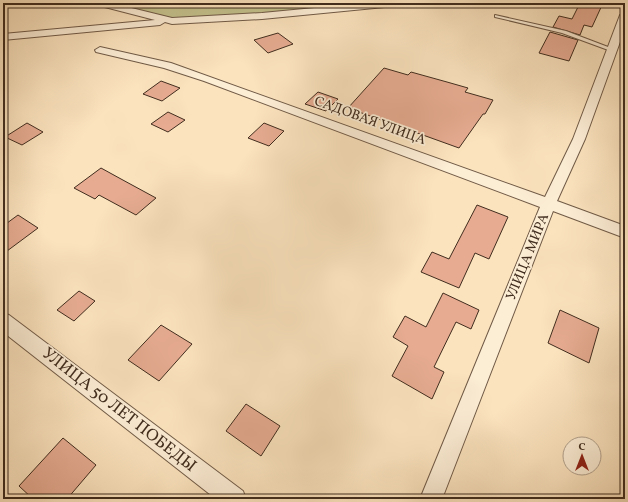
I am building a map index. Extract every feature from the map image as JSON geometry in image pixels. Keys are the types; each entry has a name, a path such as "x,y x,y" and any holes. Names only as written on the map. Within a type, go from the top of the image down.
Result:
{"street":[{"path":"100,3 172,21"},
{"path":"3,37 172,21 262,16 396,3"},
{"name":"УЛИЦА МИРА","path":"431,499 548,205 617,53 625,15"},
{"name":"САДОВАЯ УЛИЦА","path":"100,50 167,65 208,79 625,232"},
{"name":"УЛИЦА 50 ЛЕТ ПОБЕДЫ","path":"3,321 182,460 235,499"}],"lane":[{"path":"497,16 564,32 617,53"}],"shaded area":[{"path":"100,3 395,3 172,21"}],"building":[{"path":"580,3 603,3 592,27 584,25 580,35 553,27 559,16 572,19"},
{"path":"550,32 578,40 569,61 539,53"},
{"path":"278,33 293,44 268,53 254,40"},
{"path":"384,68 408,75 411,72 468,88 465,92 493,100 485,114 483,114 459,148 348,108"},
{"path":"161,81 180,88 162,101 143,94"},
{"path":"318,92 338,99 326,111 305,104"},
{"path":"168,112 185,120 168,132 151,124"},
{"path":"27,123 43,132 22,145 5,137"},
{"path":"264,123 284,131 269,146 248,138"},
{"path":"101,168 156,198 136,215 99,195 95,199 74,188"},
{"path":"477,205 508,217 489,259 475,253 459,288 421,272 432,252 449,259"},
{"path":"18,215 38,228 3,254 3,226"},
{"path":"79,291 95,301 74,321 57,310"},
{"path":"443,293 479,310 471,329 456,322 434,367 444,372 432,399 392,376 408,346 393,337 405,316 426,327"},
{"path":"560,310 599,328 589,363 548,343"},
{"path":"161,325 192,344 159,381 128,360"},
{"path":"246,404 280,426 261,456 226,431"},
{"path":"63,438 96,465 67,499 33,499 19,486"}]}
